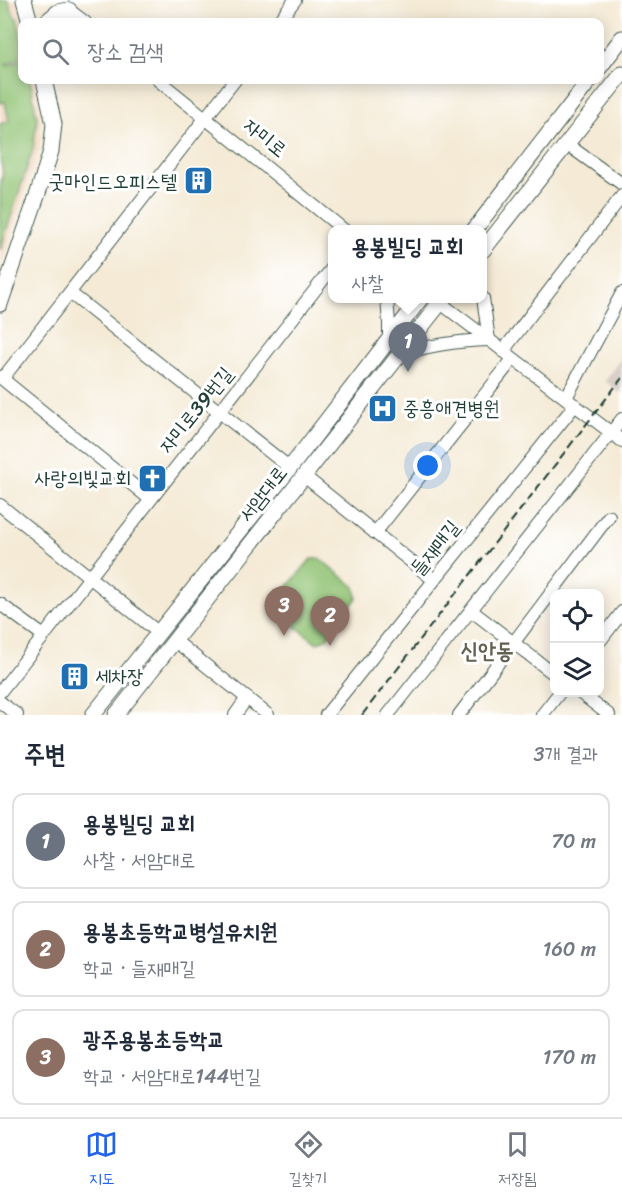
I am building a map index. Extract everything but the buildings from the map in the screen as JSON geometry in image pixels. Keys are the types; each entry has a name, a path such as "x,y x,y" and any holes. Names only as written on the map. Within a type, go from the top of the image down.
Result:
{"main road":[{"path":"24,0 29,18"},
{"path":"57,0 69,10"},
{"path":"50,18 58,12 69,10"},
{"path":"604,62 622,38"},
{"path":"487,245 622,74"},
{"path":"0,304 51,151 54,124 45,84"},
{"path":"478,225 587,84"},
{"name":"서암대로","path":"116,715 297,472 417,303"},
{"name":"서암대로","path":"93,715 159,633 399,355 437,303"}],"street":[{"path":"281,18 295,0"},
{"path":"69,10 80,18"},
{"name":"자미로","path":"163,84 338,225"},
{"path":"150,498 1,378 232,84"},
{"path":"568,145 622,184"},
{"path":"503,351 622,196"},
{"name":"자미로39번길","path":"0,692 328,273"},
{"path":"70,293 434,580"},
{"name":"들재매길","path":"326,715 434,580 571,402 622,293"},
{"path":"388,303 390,323 388,341"},
{"path":"443,303 622,441"},
{"path":"484,303 489,340"},
{"path":"399,355 420,348 489,340"},
{"path":"375,533 513,359"},
{"path":"388,715 622,419"},
{"path":"0,505 159,633"},
{"path":"459,715 609,516"},
{"path":"0,604 44,636"},
{"path":"472,611 550,670"},
{"path":"604,636 622,612"},
{"path":"174,640 268,715"},
{"path":"542,715 557,697"},
{"path":"584,697 609,715"},
{"path":"235,715 247,698"},
{"path":"0,702 17,715"}],"shaded area":[{"path":"0,0 16,0 22,18 18,18 18,84 36,84 41,118 39,149 0,265"},
{"path":"622,358 622,390 620,393 605,381"}],"green space":[{"path":"0,0 8,0 18,23 18,60 6,64 7,66 18,62 18,84 31,84 37,119 33,149 0,250 0,188 3,172 0,160 0,124 9,121 5,102 0,103"},
{"path":"311,559 320,559 355,587 357,598 326,639 317,643 275,609 277,599"}],"railway":[{"path":"362,715 622,378"}],"place":[{"name":"굿마인드오피스텔","path":"198,181"},
{"name":"용봉빌딩 교회","path":"408,372"},
{"name":"중흥애견병원","path":"382,408"},
{"name":"사랑의빛교회","path":"152,478"},
{"name":"광주용봉초등학교","path":"284,636"},
{"name":"용봉초등학교병설유치원","path":"330,646"},
{"name":"세차장","path":"74,676"}],"district":[{"name":"신안동","path":"487,650"}]}
